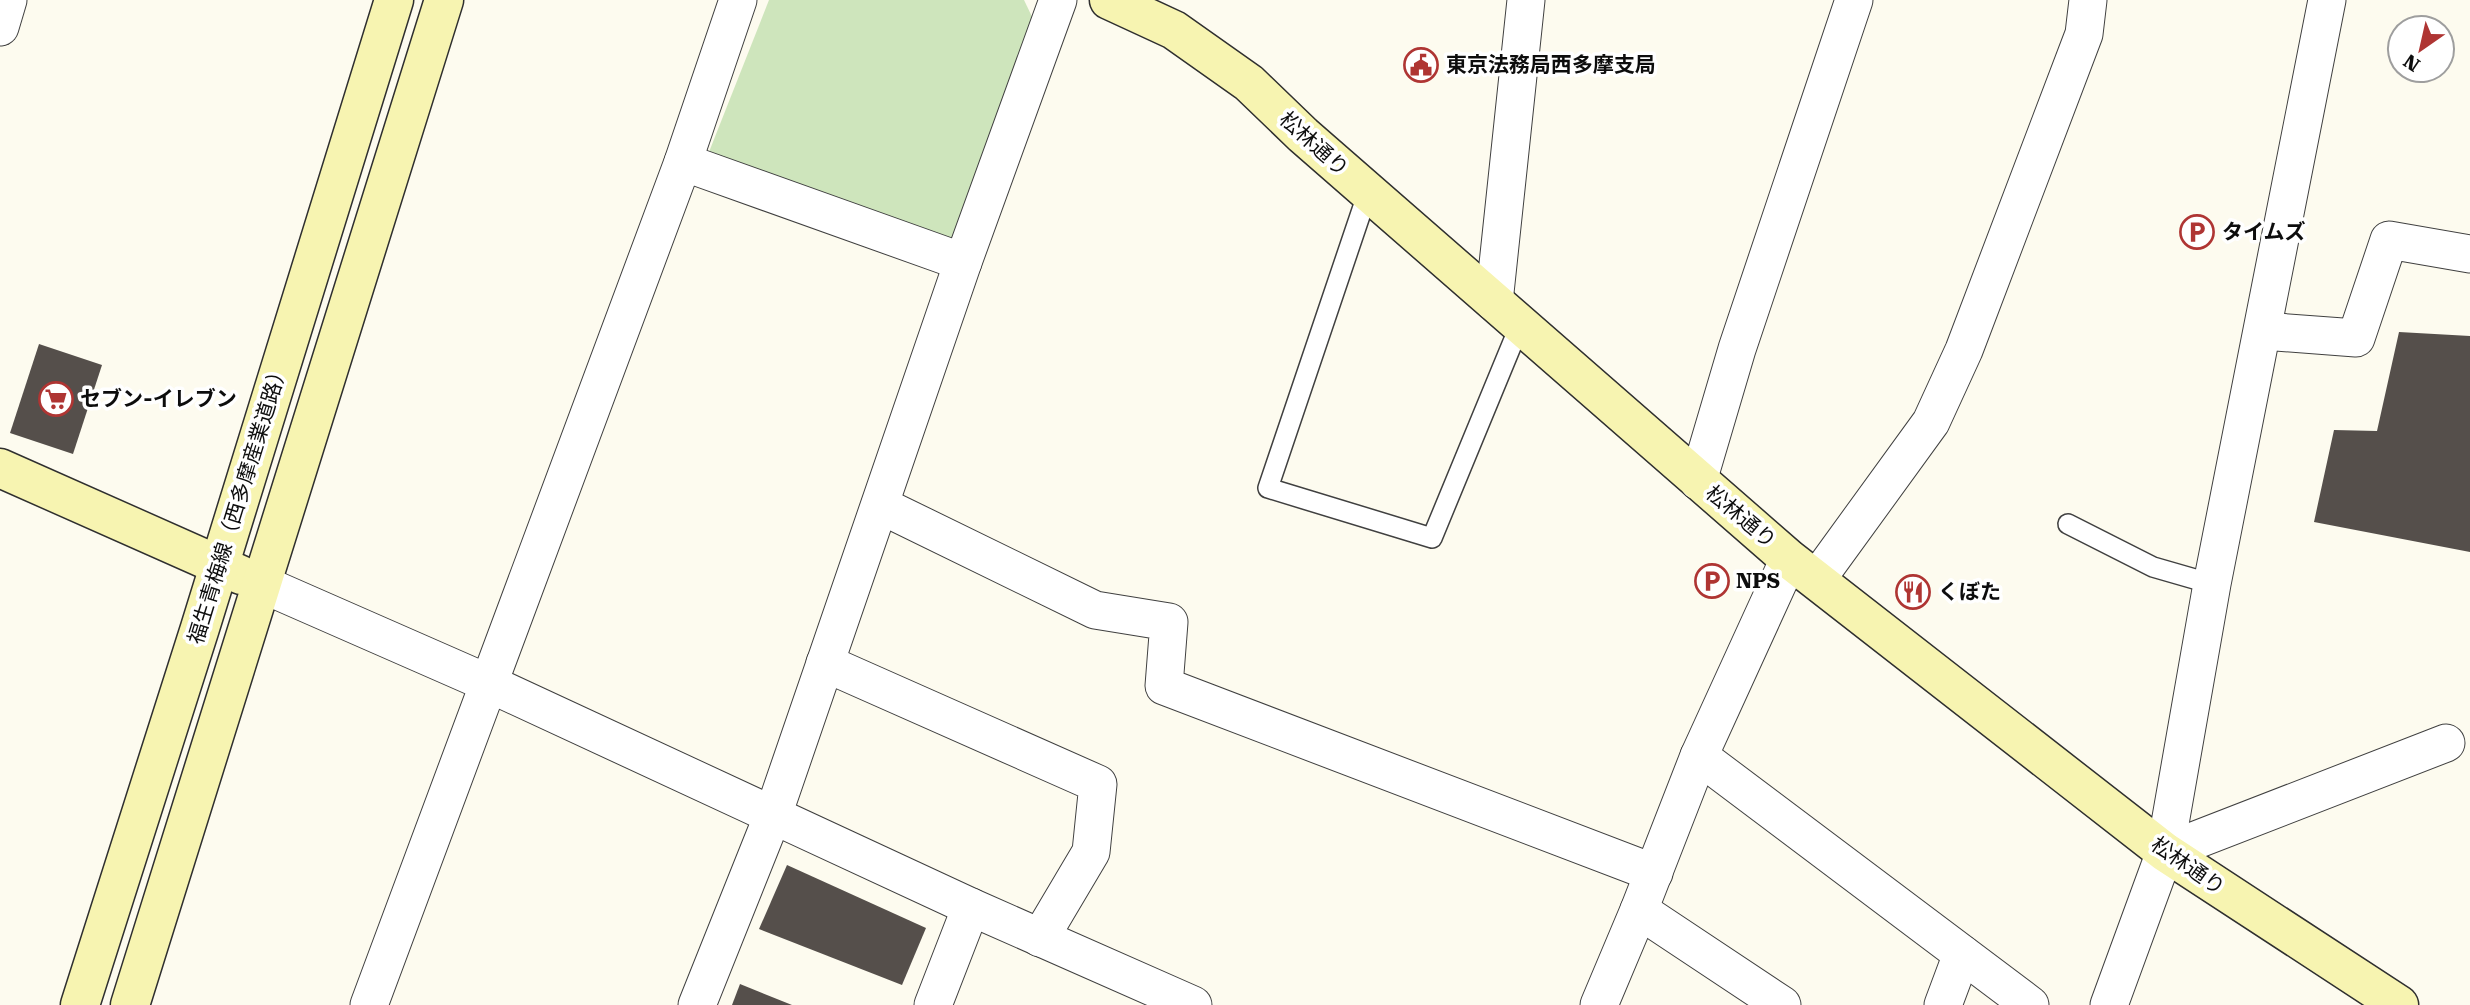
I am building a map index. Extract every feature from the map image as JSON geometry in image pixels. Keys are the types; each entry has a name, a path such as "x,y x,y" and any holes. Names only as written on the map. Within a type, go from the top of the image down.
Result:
{"main road":[{"name":"福生青梅線（西多摩産業道路）","path":"80,1005 394,0"},
{"path":"130,1005 444,0"},
{"name":"松林通り","path":"1109,0 1174,30 1249,83 1303,135 1698,481 1803,569 2165,852 2399,1005"},
{"path":"0,468 262,584"}],"street":[{"path":"0,27 8,0"},
{"path":"369,1005 683,162 738,0"},
{"path":"697,1005 773,815 963,262 1058,0"},
{"path":"1507,313 1526,0"},
{"path":"1698,481 1737,349 1854,0"},
{"path":"1599,1005 1699,756 1803,569 1931,422 1964,350 2084,34 2088,0"},
{"path":"2109,1005 2165,852 2212,584 2327,0"},
{"path":"683,162 963,262"},
{"path":"2263,331 2356,338 2389,240 2470,254"},
{"path":"880,505 1095,610 1169,622 1164,686 1654,873"},
{"path":"262,584 490,684 1176,1002"},
{"path":"825,663 1098,784 1091,852 1040,937"},
{"path":"2165,852 2446,743"},
{"path":"1699,756 2030,1005"},
{"path":"933,1005 971,907"},
{"path":"1639,910 1782,1005"},
{"path":"1943,1005 1962,954"}],"lane":[{"path":"1368,192 1268,488 1432,538 1507,313"},
{"path":"2068,524 2153,567 2212,584"}],"green space":[{"path":"769,0 1024,0 1036,25 962,247 707,157"}],"building":[{"path":"2399,332 2470,336 2470,552 2314,522 2334,430 2377,431"},
{"name":"セブン-イレブン","path":"39,344 102,365 73,454 10,433"},
{"path":"787,865 926,928 902,985 759,929"},
{"path":"740,984 792,1005 732,1005"}],"place":[{"name":"東京法務局西多摩支局","path":"1421,65"},
{"name":"タイムズ","path":"2197,232"},
{"name":"セブン-イレブン","path":"56,399"},
{"name":"NPS","path":"1712,581"},
{"name":"くぼた","path":"1913,592"}]}
